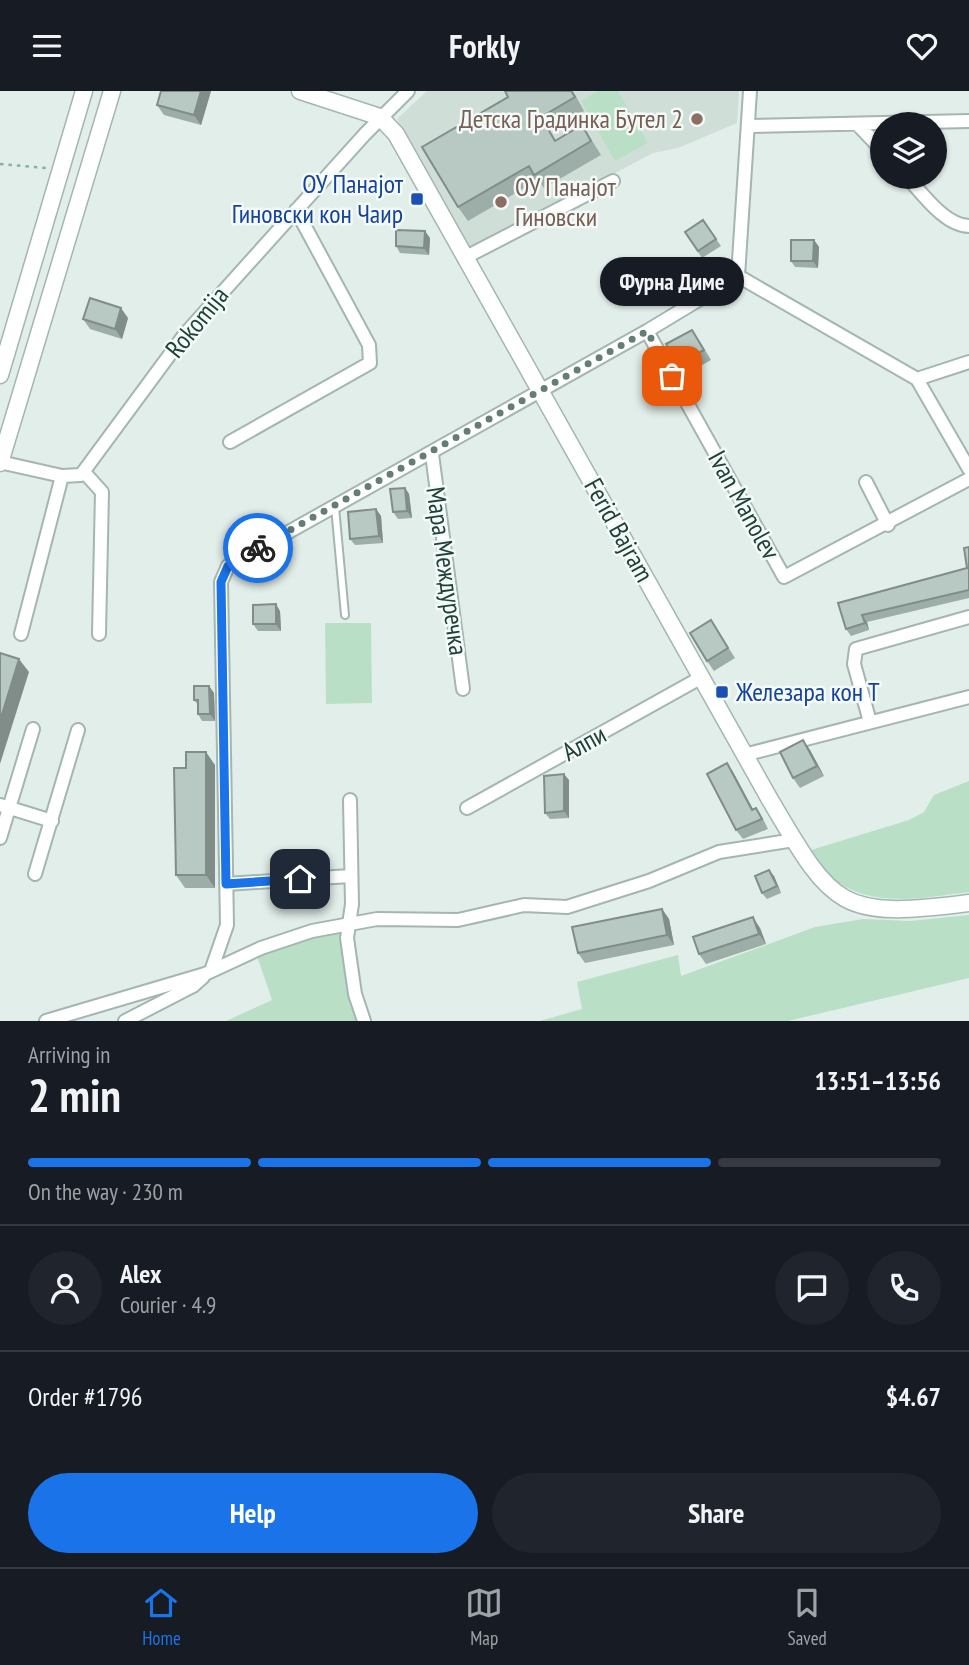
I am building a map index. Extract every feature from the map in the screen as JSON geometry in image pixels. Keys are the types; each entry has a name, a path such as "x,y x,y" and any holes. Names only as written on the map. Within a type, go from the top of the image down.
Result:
{"street":[{"path":"0,375 84,91"},
{"path":"99,634 102,492 84,472 77,477 61,476 0,463 112,91"},
{"path":"300,91 380,117"},
{"name":"Rokomija","path":"84,472 185,334 380,117 408,91"},
{"path":"738,276 750,91"},
{"name":"Ferid Bajram","path":"380,117 396,134 744,755 820,880 837,897 850,903 901,909 969,903"},
{"path":"748,126 969,121"},
{"path":"858,125 870,138"},
{"path":"464,258 612,181"},
{"path":"918,189 939,211 961,226 969,226"},
{"path":"230,442 370,363 369,345 296,210"},
{"path":"541,390 738,276"},
{"path":"738,276 916,379 969,469"},
{"name":"Ivan Manolev","path":"647,331 784,577 969,479"},
{"path":"916,379 969,362"},
{"name":"Мара Междуречка","path":"208,972 226,933 222,576 232,563 432,454 541,390"},
{"name":"Мара Междуречка","path":"432,454 463,689"},
{"path":"21,634 61,476"},
{"path":"866,482 888,524"},
{"path":"870,722 854,664 856,649 969,617"},
{"name":"Алпи","path":"467,808 702,677"},
{"path":"744,755 969,697"},
{"path":"0,838 5,806 33,729"},
{"path":"35,874 78,730"},
{"path":"349,800 352,904 347,923 355,994 364,1021"},
{"path":"5,806 52,821"},
{"path":"46,1021 208,972 283,940 347,923 377,919 458,920 524,905 567,907 649,881 719,852 794,841"},
{"path":"226,884 350,876"},
{"path":"125,1021 193,986 208,972"}],"lane":[{"path":"335,507 345,615"}],"path":[{"path":"0,164 60,169"}],"shaded area":[{"name":"ОУ Панајот Гиновски","path":"427,91 739,91 737,123 678,148 653,153 468,251 397,119"}],"green space":[{"path":"598,91 618,91 648,143 615,161 581,101"},
{"path":"325,623 371,623 372,703 326,704"},
{"path":"969,781 969,892 902,899 880,898 860,893 841,884 825,870 811,850 909,820 924,812 934,795"},
{"path":"969,915 969,978 788,1021 540,1021 582,1009 577,982 678,955 681,976 815,927 863,919 910,921"},
{"path":"347,923 364,1021 226,1021 272,1000 255,950"}],"building":[{"path":"161,91 201,91 194,115 157,105"},
{"path":"505,91 571,91 575,97 541,117 555,141 582,125 591,141 534,175 529,166 458,207 422,147 508,97"},
{"path":"703,220 716,239 698,251 685,232"},
{"path":"396,230 425,231 424,248 396,246"},
{"path":"791,240 814,240 813,261 791,261"},
{"path":"90,298 121,308 115,329 83,319"},
{"path":"692,330 704,350 678,364 666,344"},
{"path":"405,488 407,511 393,512 390,489"},
{"path":"376,509 379,536 350,539 348,512"},
{"path":"969,547 969,590 862,615 865,623 846,629 838,603 967,568 964,548"},
{"path":"276,604 276,624 253,624 253,605"},
{"path":"711,620 728,648 707,661 690,633"},
{"path":"0,653 19,659 0,721"},
{"path":"194,686 209,686 210,714 198,714"},
{"path":"803,740 817,766 793,778 780,752"},
{"path":"186,752 206,752 206,875 176,875 174,768 186,768"},
{"path":"727,763 752,810 756,808 762,819 736,830 707,774"},
{"path":"564,774 564,811 545,813 544,776"},
{"path":"769,870 777,886 762,893 755,876"},
{"path":"662,909 667,935 578,953 572,927"},
{"path":"753,917 759,934 699,954 693,937"}],"way so far":[{"path":"258,548 432,454 647,331 672,376"}],"place":[{"name":"Детска Градинка Бутел 2","path":"697,119"},
{"name":"ОУ Панајот Гиновски кон Чаир","path":"417,199"},
{"name":"ОУ Панајот Гиновски","path":"501,202"},
{"name":"Фурна Диме","path":"672,376"},
{"name":"Железара кон Т","path":"722,692"}],"route":[{"path":"258,548 228,566 221,582 226,884 300,879"}]}
